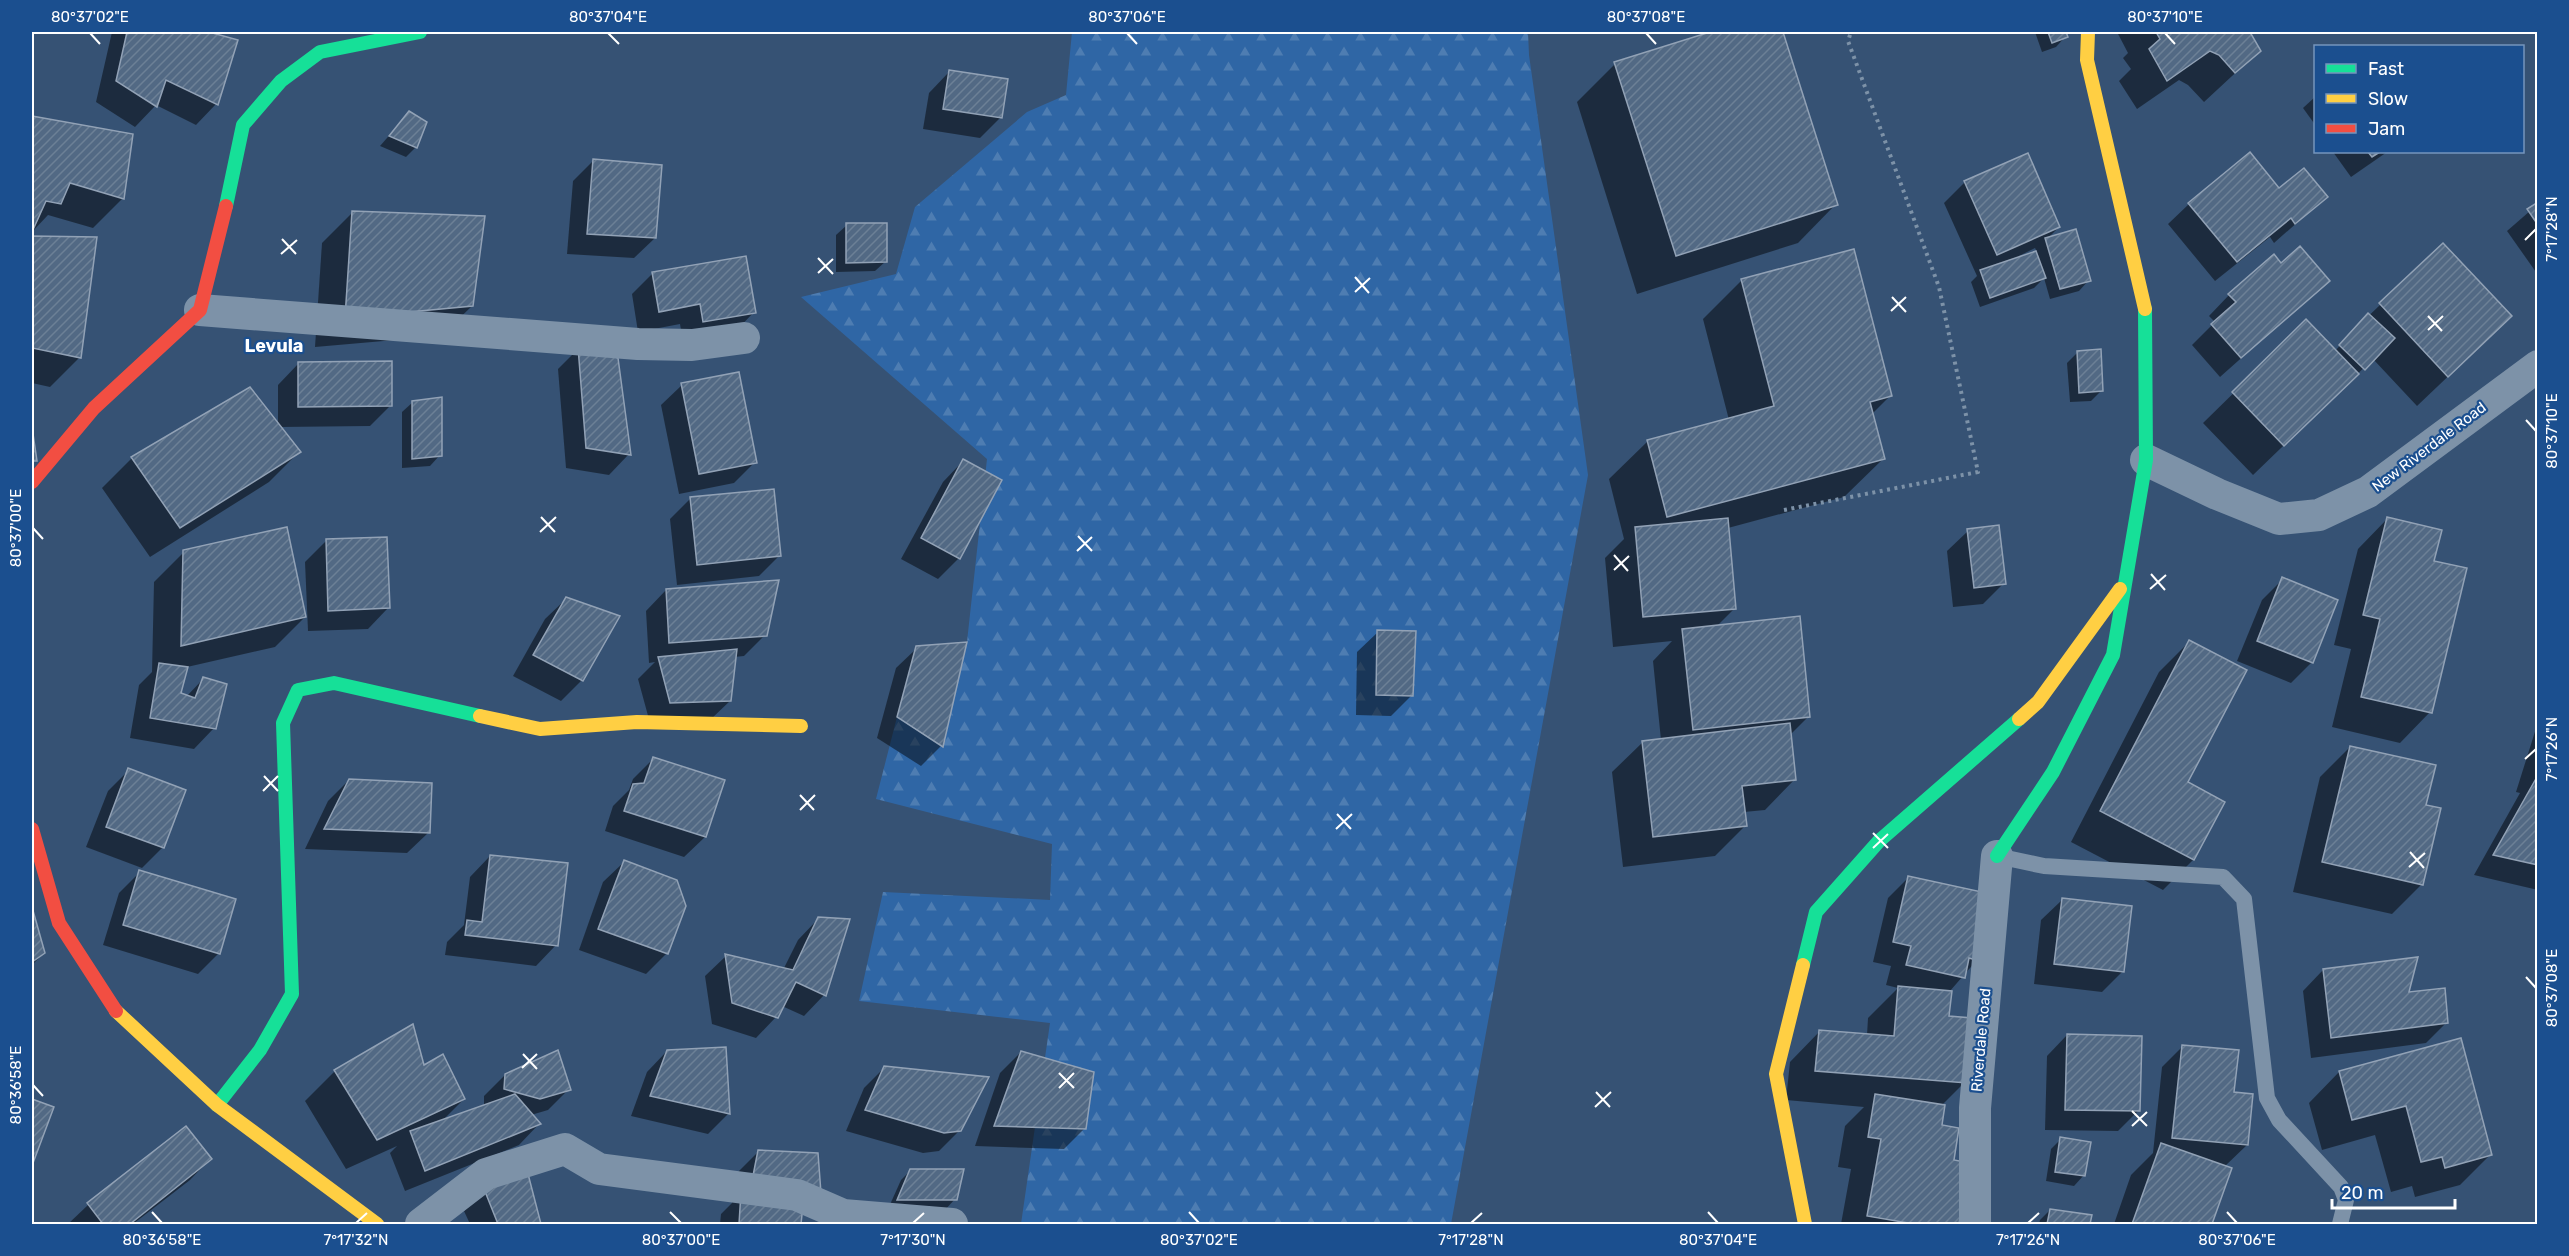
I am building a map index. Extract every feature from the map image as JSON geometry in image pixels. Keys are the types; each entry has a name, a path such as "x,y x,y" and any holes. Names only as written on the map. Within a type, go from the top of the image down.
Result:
{"street":[{"path":"32,482 94,408 200,310 220,237 243,125 281,81 320,52 420,32"},
{"path":"1997,856 2053,772 2113,656 2146,460 2146,314 2087,60 2088,32"},
{"path":"200,310 638,344 692,345 744,338"},
{"name":"New Riverdale Road","path":"2146,460 2217,494 2279,519 2319,515 2368,492 2538,366"},
{"path":"1805,1224 1776,1074 1816,912 1879,841 2038,702 2124,584"},
{"path":"217,1105 260,1050 292,994 282,723 298,690 334,683 540,729 637,722 801,726"},
{"path":"32,829 59,922 119,1015 217,1105 377,1224"},
{"name":"Riverdale Road","path":"1975,1224 1975,1108 1997,856"},
{"path":"422,1224 486,1174 565,1149 599,1169 797,1196 843,1215 952,1224"}],"lane":[{"path":"1997,856 2044,866 2223,877 2244,899 2266,1098 2279,1120 2341,1187 2346,1200 2340,1224"}],"path":[{"path":"1784,510 1978,472 1939,287 1848,41 1851,32"}],"green space":[{"path":"1072,32 1528,32 1529,55 1588,475 1451,1224 1021,1224 1050,1023 859,1001 883,892 1050,900 1052,844 876,799 897,717 967,642 987,459 801,297 896,274 915,207 1027,112 1066,95"}],"building":[{"path":"127,32 209,32 238,40 218,105 166,80 157,107 116,81"},
{"path":"1710,32 1783,32 1838,205 1676,256 1614,62"},
{"path":"2048,32 2066,32 2068,37 2052,43"},
{"path":"2156,32 2250,32 2261,51 2235,73 2219,55 2210,51 2167,81 2149,49 2160,39"},
{"path":"949,70 1008,79 1002,118 943,109"},
{"path":"409,111 427,122 417,148 389,136"},
{"path":"32,116 133,134 124,199 70,183 61,204 46,201 32,232"},
{"path":"2250,152 2279,188 2304,168 2328,197 2295,224 2291,218 2237,262 2188,203"},
{"path":"2028,153 2060,227 1997,255 1964,181"},
{"path":"593,159 662,165 656,238 587,234"},
{"path":"2538,202 2538,225 2527,209"},
{"path":"352,211 485,216 473,306 345,318"},
{"path":"846,223 887,223 887,262 846,263"},
{"path":"2076,229 2091,281 2060,289 2045,238"},
{"path":"32,236 97,237 81,358 32,348"},
{"path":"2443,243 2512,316 2448,377 2379,303"},
{"path":"2300,246 2330,281 2241,358 2211,324 2236,302 2228,294 2274,254 2281,263"},
{"path":"1854,249 1892,396 1870,402 1885,459 1667,517 1647,440 1774,406 1741,279"},
{"path":"2036,251 2046,278 1990,298 1980,270"},
{"path":"746,256 756,313 703,322 700,304 659,312 652,272"},
{"path":"2368,313 2395,338 2365,370 2339,345"},
{"path":"2306,319 2359,374 2284,446 2232,392"},
{"path":"578,347 618,358 631,455 586,448"},
{"path":"2101,349 2103,391 2079,393 2077,351"},
{"path":"392,361 392,406 298,407 298,362"},
{"path":"739,372 757,463 699,474 681,383"},
{"path":"250,387 301,452 180,528 131,457"},
{"path":"442,397 442,456 412,459 412,401"},
{"path":"32,427 37,461 32,461"},
{"path":"963,459 1002,480 960,559 921,538"},
{"path":"774,489 781,556 697,565 690,497"},
{"path":"2387,517 2442,530 2434,561 2467,568 2432,713 2361,697 2380,619 2363,615"},
{"path":"1728,518 1736,609 1643,617 1635,527"},
{"path":"1999,525 2006,584 1974,588 1967,529"},
{"path":"287,527 306,617 181,646 183,550"},
{"path":"387,537 390,608 328,611 326,539"},
{"path":"2282,577 2338,600 2313,663 2257,641"},
{"path":"779,580 767,636 669,643 666,589"},
{"path":"566,597 620,616 583,681 533,655"},
{"path":"1800,616 1810,717 1693,730 1682,629"},
{"path":"1377,630 1416,631 1413,696 1376,695"},
{"path":"2189,640 2247,670 2188,782 2225,802 2194,860 2100,811"},
{"path":"967,642 943,747 897,717 916,646"},
{"path":"737,649 731,701 670,703 658,657"},
{"path":"159,663 188,667 181,693 195,698 203,677 227,684 216,729 150,718"},
{"path":"1790,723 1796,780 1742,786 1747,826 1653,837 1642,741"},
{"path":"2350,746 2436,765 2426,805 2441,808 2423,885 2322,862"},
{"path":"653,757 725,780 706,837 624,811 633,784 644,783"},
{"path":"128,768 186,790 164,848 106,827"},
{"path":"2538,775 2538,865 2493,855"},
{"path":"349,779 432,783 430,833 324,829"},
{"path":"490,855 568,863 558,946 465,935 467,920 482,922"},
{"path":"624,860 677,880 686,906 668,954 598,929"},
{"path":"139,870 236,899 220,954 123,925"},
{"path":"1908,876 1982,892 1979,961 1969,958 1965,978 1906,965 1911,946 1893,942"},
{"path":"2062,898 2132,906 2124,972 2054,964"},
{"path":"32,907 45,953 32,962"},
{"path":"818,917 850,919 826,996 796,982 778,1018 732,1003 725,954 793,970"},
{"path":"2418,957 2409,992 2445,988 2448,1023 2331,1038 2323,969"},
{"path":"1898,986 1952,991 1949,1016 1972,1018 1967,1083 1815,1071 1819,1030 1894,1036"},
{"path":"413,1024 424,1065 443,1054 465,1099 377,1140 334,1070"},
{"path":"2067,1034 2142,1036 2140,1111 2065,1110"},
{"path":"2461,1038 2492,1155 2445,1168 2442,1157 2421,1162 2406,1106 2352,1120 2339,1071"},
{"path":"2182,1045 2239,1050 2234,1092 2253,1094 2248,1145 2172,1138"},
{"path":"726,1047 730,1114 650,1096 667,1050"},
{"path":"558,1050 571,1090 540,1099 504,1089 505,1074"},
{"path":"1021,1051 1094,1072 1086,1129 994,1126"},
{"path":"884,1066 989,1077 961,1131 944,1133 865,1110"},
{"path":"515,1094 541,1124 425,1171 410,1131"},
{"path":"1875,1094 1945,1105 1942,1125 1959,1128 1954,1160 1970,1163 1959,1224 1914,1224 1867,1216 1881,1139 1868,1137"},
{"path":"32,1099 54,1107 33,1163 32,1163"},
{"path":"186,1126 212,1159 130,1224 103,1224 87,1203"},
{"path":"2060,1137 2091,1142 2085,1176 2055,1172"},
{"path":"2161,1143 2232,1168 2212,1224 2132,1224"},
{"path":"758,1150 818,1153 821,1193 752,1181"},
{"path":"910,1169 964,1169 957,1200 897,1200"},
{"path":"527,1170 541,1224 498,1224 484,1189"},
{"path":"741,1192 803,1205 801,1224 739,1224"},
{"path":"2050,1209 2092,1215 2090,1224 2047,1224"}],"traffic: fast":[{"path":"226,206 243,125 281,81 320,52 420,32"},
{"path":"1997,856 2053,772 2113,655 2146,460 2145,309"},
{"path":"217,1105 260,1050 292,994 283,723 298,690 334,683 480,716"},
{"path":"1803,965 1816,912 1879,841 2019,719"}],"traffic: slow":[{"path":"2088,32 2087,60 2145,309"},
{"path":"2019,719 2038,702 2120,589"},
{"path":"480,716 540,729 637,722 801,726"},
{"path":"1803,965 1776,1074 1805,1224"},
{"path":"116,1011 217,1105 377,1224"}],"traffic: jam":[{"path":"32,482 94,408 200,310 226,206"},
{"path":"32,829 59,923 116,1011"}],"district":[{"name":"Levula","path":"274,346"}]}
